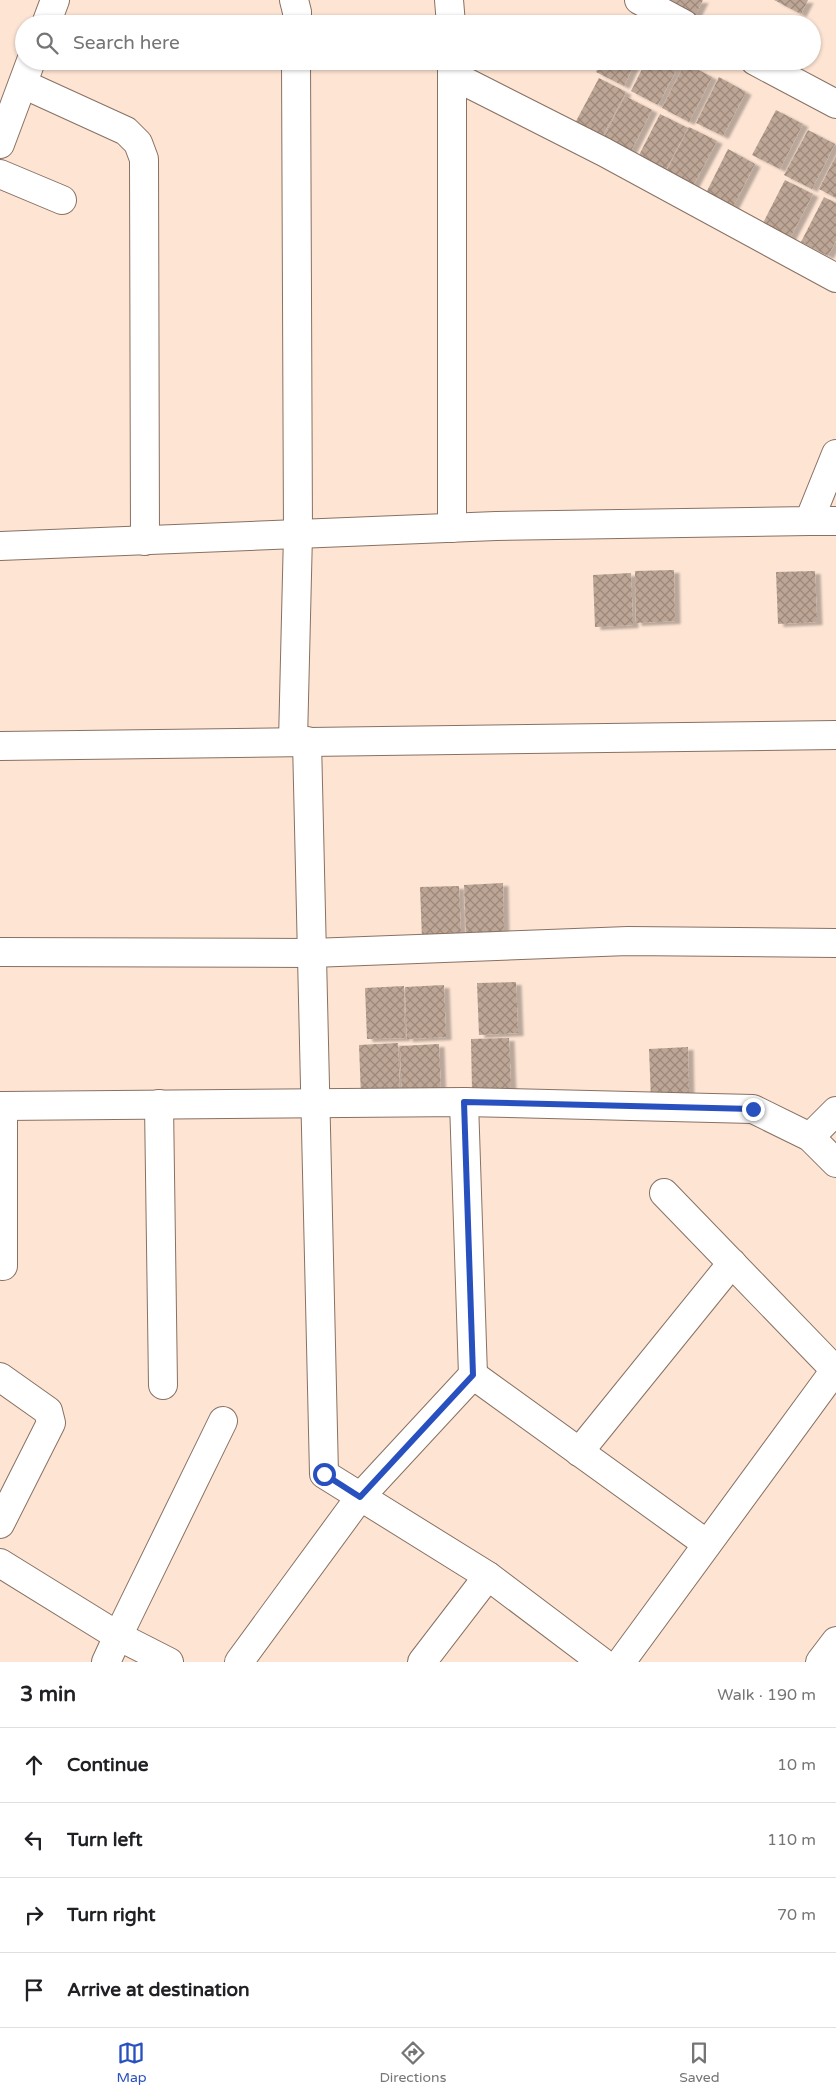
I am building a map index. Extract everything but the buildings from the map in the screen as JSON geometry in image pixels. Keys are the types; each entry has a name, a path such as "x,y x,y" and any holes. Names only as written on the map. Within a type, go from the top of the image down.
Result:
{"street":[{"path":"49,15 55,0"},
{"path":"294,0 298,15"},
{"path":"449,0 450,15"},
{"path":"639,0 667,15"},
{"path":"296,70 300,741 312,953 324,1474 488,1576 602,1662"},
{"path":"452,70 452,528"},
{"path":"456,70 836,278"},
{"path":"772,70 836,104"},
{"path":"0,144 27,73 126,131 138,143 144,159 145,541"},
{"path":"0,174 62,200"},
{"path":"809,521 836,454"},
{"path":"0,546 452,528 836,521"},
{"path":"0,746 836,735"},
{"path":"0,952 312,953 628,941 836,943"},
{"path":"239,1662 360,1497 473,1375 464,1102"},
{"path":"3,1266 1,1106 464,1102 753,1109 810,1137 836,1163"},
{"path":"159,1104 163,1385"},
{"path":"810,1137 836,1111"},
{"path":"621,1662 707,1544 834,1363 664,1193"},
{"path":"579,1452 732,1263"},
{"path":"473,1375 707,1544"},
{"path":"0,1377 48,1411 51,1424 0,1524"},
{"path":"106,1662 223,1421"},
{"path":"0,1563 118,1636 170,1662"},
{"path":"422,1662 488,1576"},
{"path":"820,1662 836,1641"}],"route":[{"path":"324,1474 360,1497 473,1375 464,1102 753,1109"}]}
